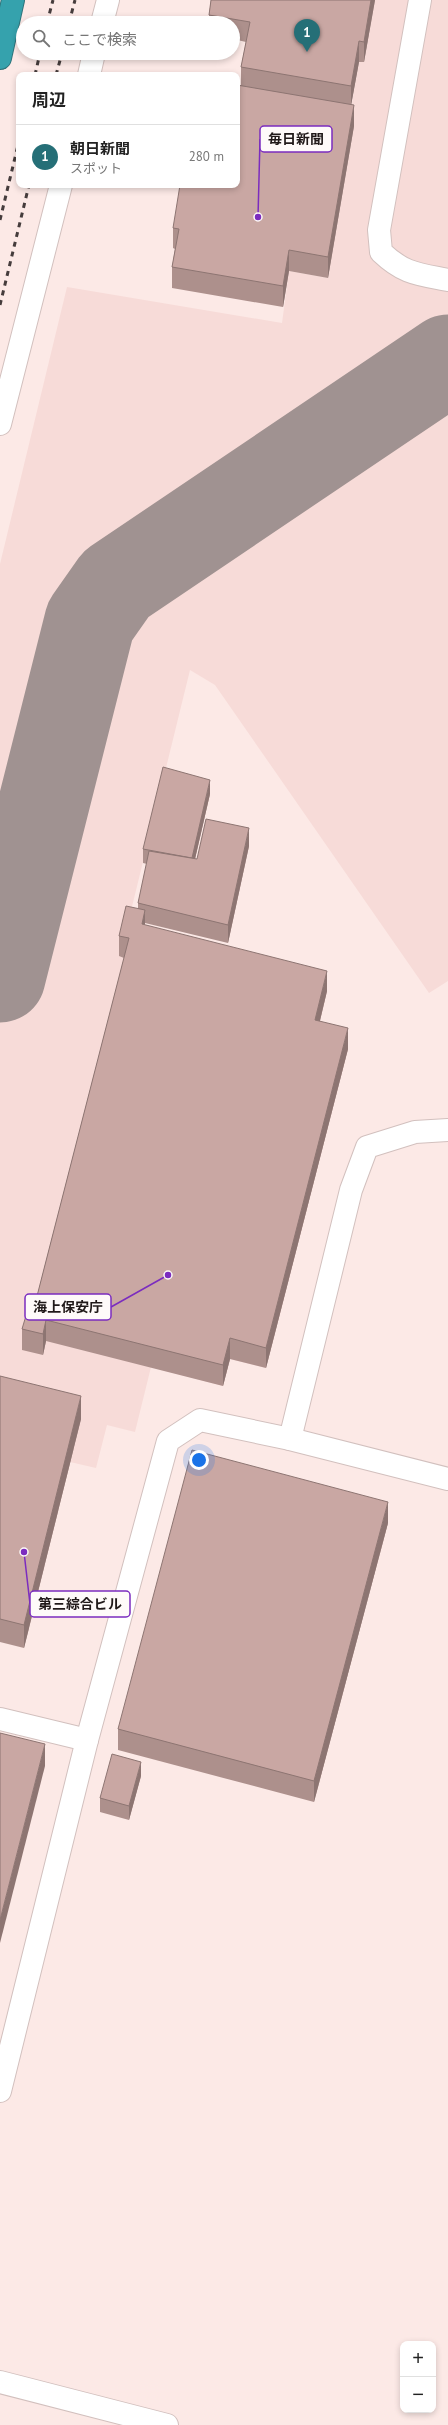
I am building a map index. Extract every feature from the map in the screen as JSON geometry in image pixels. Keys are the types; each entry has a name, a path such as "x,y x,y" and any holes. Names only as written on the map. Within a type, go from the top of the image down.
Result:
{"highway":[{"path":"0,58 13,0"}],"street":[{"path":"104,16 108,0"},
{"path":"420,0 379,230 381,252 396,267 414,274 448,280"},
{"path":"90,72 92,60"},
{"path":"0,424 60,188"},
{"path":"290,1439 351,1190 367,1147 415,1132 448,1130"},
{"path":"0,2091 87,1740 168,1442 200,1420 290,1439 448,1479"},
{"path":"0,1719 87,1740"},
{"path":"0,2382 167,2425"}],"shaded area":[{"path":"375,0 448,0 448,981 429,993 215,685 190,670 127,927 142,945 327,991 315,1040 348,1049 266,1368 230,1359 223,1386 151,1367 135,1432 107,1425 96,1468 70,1462 0,1398 0,564 67,287 282,323 289,271 328,278 354,126 348,125 359,62 364,62"}],"building":[{"path":"211,0 371,0 364,42 359,41 351,86 241,67 250,22 240,20 240,16 209,15"},
{"path":"240,86 354,105 328,257 289,250 283,286 172,267 179,229 173,228 180,188 240,188"},
{"path":"163,767 210,780 192,858 143,849"},
{"path":"206,819 249,828 228,925 138,903 149,851 197,859"},
{"path":"126,906 145,910 142,924 327,971 315,1020 348,1028 266,1348 230,1338 223,1365 46,1320 43,1334 22,1329 31,1299 36,1300 129,938 119,936"},
{"path":"0,1376 81,1396 24,1625 0,1619"},
{"path":"192,1450 388,1502 314,1781 118,1729"},
{"path":"0,1733 45,1744 0,1920"},
{"path":"112,1754 141,1762 129,1806 100,1798"}],"taxiway":[{"path":"0,977 90,621 116,584 448,360"}],"railway":[{"path":"49,16 53,0"},
{"path":"71,16 75,0"},
{"path":"36,72 38,60"},
{"path":"57,72 60,60"},
{"path":"0,220 16,153"},
{"path":"0,305 28,188"}],"place":[{"name":"朝日新聞","path":"307,52"},
{"name":"毎日新聞","path":"258,217"},
{"name":"海上保安庁","path":"168,1275"},
{"name":"第三綜合ビル","path":"24,1552"}]}
